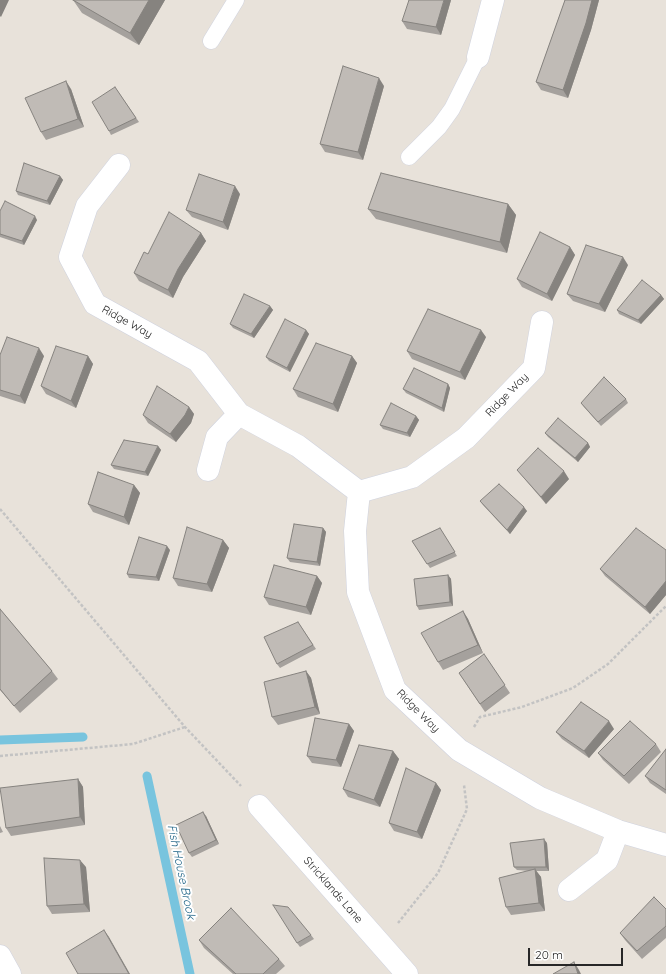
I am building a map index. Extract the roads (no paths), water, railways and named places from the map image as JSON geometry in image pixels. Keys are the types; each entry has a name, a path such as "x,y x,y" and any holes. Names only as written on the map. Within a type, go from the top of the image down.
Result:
{"street":[{"path":"478,57 494,0"},
{"name":"Ridge Way","path":"119,165 87,206 70,257 95,304 198,361 239,414 298,446 360,492"},
{"name":"Ridge Way","path":"360,492 412,477 466,438 534,368 542,322"},
{"path":"208,470 217,437 239,414"},
{"name":"Ridge Way","path":"360,492 355,531 358,592 395,690 459,750 540,798 618,831 666,844"},
{"name":"Stricklands Lane","path":"259,806 408,974"},
{"path":"569,890 607,860 618,831"},
{"path":"0,956 10,974"}],"lane":[{"path":"211,41 236,0"},
{"path":"408,157 439,127 452,109 478,57"}],"waterway":[{"name":"Fish House Brook","path":"0,740 83,737"},
{"name":"Fish House Brook","path":"147,776 190,974"}]}
